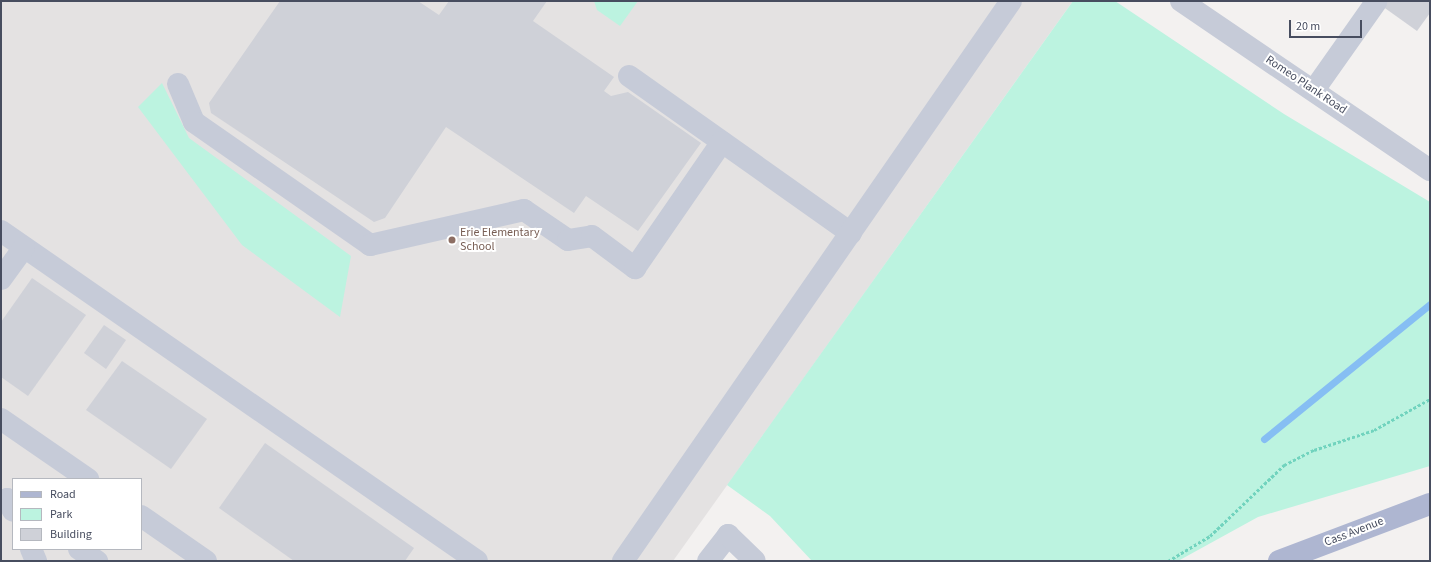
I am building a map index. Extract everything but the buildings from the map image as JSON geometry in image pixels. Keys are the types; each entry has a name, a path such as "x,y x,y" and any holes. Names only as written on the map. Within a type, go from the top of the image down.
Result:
{"main road":[{"name":"Cass Avenue","path":"1279,561 1430,504"}],"street":[{"path":"622,561 1011,1"},
{"name":"Romeo Plank Road","path":"1181,1 1430,170"},
{"path":"1314,90 1376,2"},
{"path":"629,76 851,233"},
{"path":"178,84 194,122 370,245 524,210 568,240 592,236 635,268 722,142"},
{"path":"1,231 477,561"},
{"path":"1,279 24,247"},
{"path":"1,419 87,478"},
{"path":"142,517 206,561"},
{"path":"708,561 728,535 755,561"},
{"path":"31,550 36,561"},
{"path":"81,550 97,561"}],"path":[{"path":"1168,561 1210,536 1284,465 1314,450 1374,430 1430,398"}],"shaded area":[{"name":"Erie Elementary School","path":"1,1 1073,1 673,561 1,561"}],"green space":[{"path":"594,1 638,1 620,26 597,10"},
{"path":"1073,1 1115,1 1284,114 1430,202 1430,466 1258,517 1178,561 812,561 770,516 727,485"},
{"path":"162,83 189,138 351,256 340,317 242,245 138,107"}],"waterway":[{"path":"1264,439 1430,304"}],"place":[{"name":"Erie Elementary School","path":"452,240"}]}
